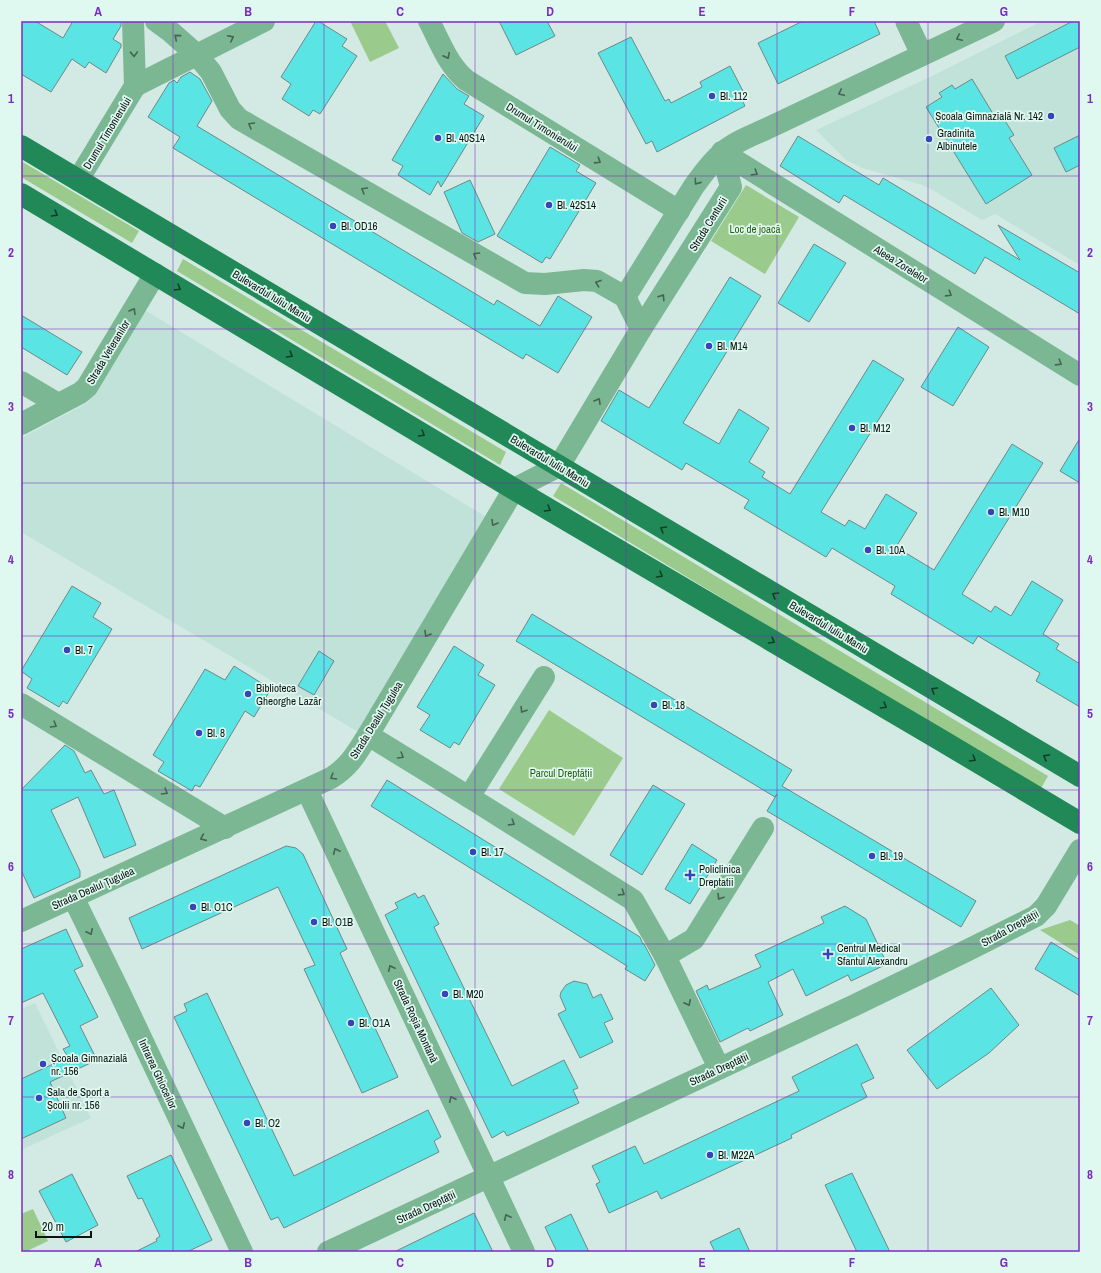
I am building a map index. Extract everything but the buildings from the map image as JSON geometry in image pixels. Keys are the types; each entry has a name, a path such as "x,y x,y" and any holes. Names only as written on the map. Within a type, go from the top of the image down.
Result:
{"main road":[{"name":"Bulevardul Iuliu Maniu","path":"21,146 1080,776"},
{"path":"21,194 514,489 926,730 1080,823"}],"street":[{"path":"133,21 135,86 264,21"},
{"path":"156,21 197,55 211,72 230,109 239,118 525,283 545,284 584,280 597,281 625,297 640,329"},
{"name":"Drumul Timonierului","path":"429,21 452,66 457,73 466,80 679,211"},
{"path":"906,21 922,55"},
{"path":"625,297 706,170 722,152 738,142 994,21"},
{"name":"Drumul Timonierului","path":"78,180 135,86"},
{"name":"Strada Centurii","path":"559,466 640,329 731,187 722,152"},
{"name":"Aleea Zorelelor","path":"722,152 1080,376"},
{"name":"Strada Veteranilor","path":"21,424 80,393 87,387 155,274"},
{"path":"21,382 58,404"},
{"path":"514,489 559,466"},
{"name":"Strada Dealul Țugulea","path":"21,921 307,790 343,770 368,735 514,489"},
{"path":"469,797 544,677"},
{"path":"21,704 225,828"},
{"path":"368,735 633,900 665,956 719,1068"},
{"name":"Strada Roșia Montană","path":"307,790 524,1252"},
{"path":"665,956 694,939 763,828"},
{"name":"Strada Dreptății","path":"328,1252 966,951 1036,916 1046,906 1080,850"},
{"name":"Intrarea Ghioceilor","path":"73,897 242,1252"}],"shaded area":[{"name":"Gradinita Albinutele","path":"1042,21 1080,21 1080,265 995,214 982,220 929,188 862,168 846,160 816,130 930,77"},
{"path":"143,309 488,518 360,733 21,532 21,438 87,403"},
{"name":"Școala Gimnazială nr. 156","path":"35,1003 91,1118 21,1150 21,1009"}],"green space":[{"path":"350,21 385,21 399,48 370,62"},
{"path":"21,161 139,231 132,243 21,177"},
{"name":"Loc de joacă","path":"746,185 799,217 765,274 711,241"},
{"path":"183,259 506,452 500,465 177,271"},
{"path":"561,483 1048,776 1040,790 553,496"},
{"name":"Parcul Dreptății","path":"549,710 623,758 574,836 499,789"},
{"path":"1070,920 1080,926 1080,955 1040,930"},
{"path":"33,1209 48,1241 25,1252 21,1252 21,1214"}],"place":[{"name":"Bl. 112","path":"712,96"},
{"name":"Școala Gimnazială Nr. 142","path":"1051,116"},
{"name":"Bl. 40S14","path":"438,138"},
{"name":"Gradinita Albinutele","path":"929,139"},
{"name":"Bl. 42S14","path":"549,205"},
{"name":"Bl. OD16","path":"333,226"},
{"name":"Bl. M14","path":"709,346"},
{"name":"Bl. M12","path":"852,428"},
{"name":"Bl. M10","path":"991,512"},
{"name":"Bl. 10A","path":"868,550"},
{"name":"Bl. 7","path":"67,650"},
{"name":"Biblioteca Gheorghe Lazăr","path":"248,694"},
{"name":"Bl. 18","path":"654,705"},
{"name":"Bl. 8","path":"199,733"},
{"name":"Bl. 17","path":"473,852"},
{"name":"Bl. 19","path":"872,856"},
{"name":"Policlinica Dreptatii","path":"690,875"},
{"name":"Bl. O1C","path":"193,907"},
{"name":"Bl. O1B","path":"314,922"},
{"name":"Centrul Medical Sfantul Alexandru","path":"828,954"},
{"name":"Bl. M20","path":"445,994"},
{"name":"Bl. O1A","path":"351,1023"},
{"name":"Școala Gimnazială nr. 156","path":"43,1064"},
{"name":"Sala de Sport a Școlii nr. 156","path":"39,1098"},
{"name":"Bl. O2","path":"247,1123"},
{"name":"Bl. M22A","path":"710,1155"}]}
